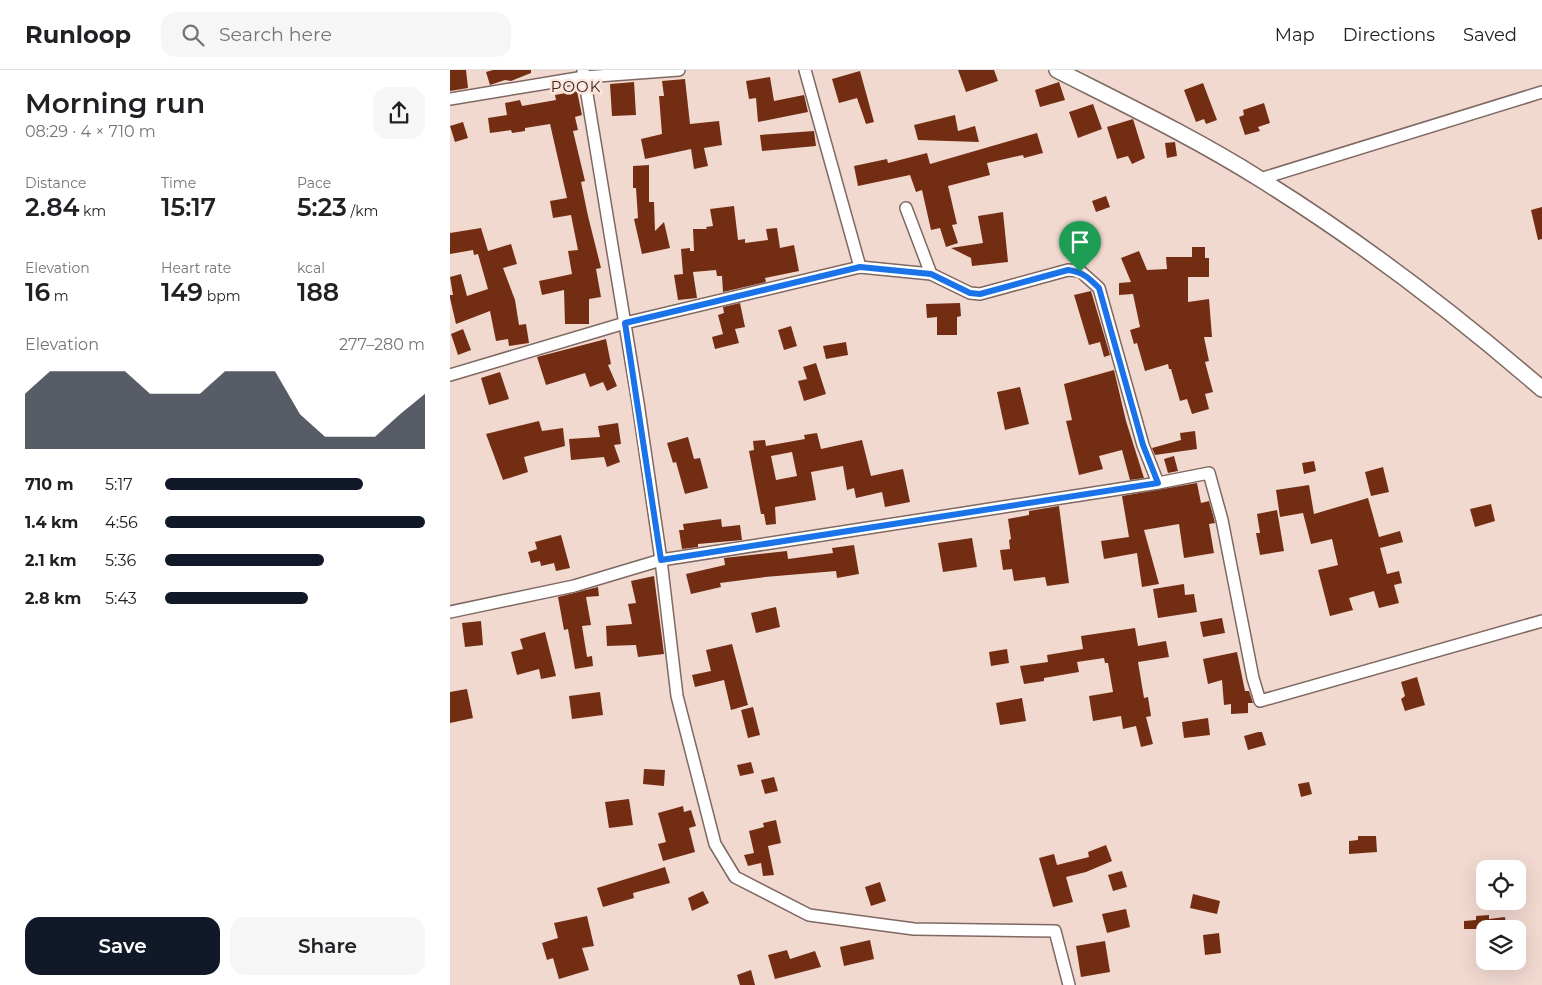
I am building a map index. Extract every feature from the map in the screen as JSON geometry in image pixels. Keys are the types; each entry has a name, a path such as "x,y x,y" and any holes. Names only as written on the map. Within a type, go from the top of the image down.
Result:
{"street":[{"path":"450,98 584,74 680,70"},
{"path":"805,70 860,267"},
{"path":"1058,70 1162,123 1260,179 1342,233 1441,304 1542,389"},
{"path":"584,74 625,323 661,560 677,696 715,844 735,877 809,915 914,929 1055,931 1069,985"},
{"path":"1260,179 1542,92"},
{"path":"906,208 931,274"},
{"path":"450,375 625,323 860,267 931,274 970,293 980,294 1068,270 1080,272 1087,276 1099,288 1143,445 1158,483"},
{"path":"450,612 574,586 661,560 1158,483 1209,473 1222,520 1253,678 1260,701 1542,621"}],"building":[{"path":"450,70 466,70 468,88 450,91"},
{"path":"493,70 531,70 531,73 511,81 505,80 490,85 486,72"},
{"path":"958,70 994,70 998,81 966,92"},
{"path":"860,71 874,122 866,124 857,98 839,103 832,79"},
{"path":"770,77 774,101 804,95 808,112 758,122 756,98 749,99 746,81"},
{"path":"685,79 690,124 719,121 722,145 704,148 708,166 694,169 691,149 645,159 641,139 662,134 659,96 664,96 662,81"},
{"path":"634,82 636,115 612,116 610,84"},
{"path":"1059,82 1065,100 1040,107 1035,90"},
{"path":"1203,83 1217,120 1206,124 1204,119 1196,122 1184,90"},
{"path":"577,91 582,115 575,117 578,130 573,131 585,181 581,182 601,268 596,269 601,297 589,299 589,324 565,324 564,290 542,295 539,281 572,274 568,251 578,250 571,215 553,218 550,201 567,198 550,124 525,128 525,131 512,133 511,130 490,133 488,118 507,115 505,103 520,100 522,106 556,100 555,95"},
{"path":"1264,103 1270,123 1258,127 1260,131 1245,135 1239,117 1244,115 1243,110"},
{"path":"1093,104 1102,129 1078,138 1069,112"},
{"path":"955,115 958,131 975,126 979,142 918,140 914,125"},
{"path":"1133,119 1145,158 1132,164 1128,156 1117,159 1107,127"},
{"path":"463,122 468,138 455,142 450,126"},
{"path":"814,131 816,146 762,151 760,135"},
{"path":"1037,133 1043,153 1024,158 1023,155 987,163 990,175 948,186 957,224 952,225 958,243 946,247 940,228 931,230 922,190 916,192 910,175 858,186 854,166 887,159 888,163 927,153 930,164"},
{"path":"1175,142 1177,156 1167,158 1165,143"},
{"path":"649,165 649,202 654,202 655,231 664,222 670,248 642,254 634,219 638,218 636,188 633,188 633,166"},
{"path":"1106,196 1110,207 1096,212 1092,201"},
{"path":"734,206 738,240 745,239 745,243 768,240 766,229 777,228 780,248 794,245 799,271 765,278 766,282 723,292 722,276 717,276 716,270 693,272 697,298 678,300 674,275 683,274 681,249 690,248 690,251 694,251 693,229 707,229 706,227 713,226 710,209"},
{"path":"1542,207 1542,239 1538,240 1531,210"},
{"path":"1003,212 1008,262 972,266 971,258 951,248 983,243 978,216"},
{"path":"481,228 488,251 511,244 517,264 503,268 515,300 519,325 526,324 529,343 509,346 508,339 496,341 490,311 456,324 450,298 450,295 453,295 450,277 461,274 467,296 488,289 478,254 474,255 473,250 450,254 450,233"},
{"path":"1192,247 1205,247 1205,258 1209,258 1209,277 1188,277 1188,302 1209,299 1212,337 1204,337 1209,361 1205,362 1213,392 1205,394 1209,409 1192,414 1187,399 1180,401 1168,364 1145,371 1137,343 1134,344 1130,330 1140,327 1133,294 1119,295 1119,283 1131,282 1121,258 1139,251 1147,270 1167,269 1166,257 1192,257"},
{"path":"1091,291 1110,355 1104,357 1100,342 1089,345 1074,295"},
{"path":"740,303 745,327 735,329 739,343 715,349 712,337 723,334 718,315 724,313 723,307"},
{"path":"960,303 961,316 957,317 957,335 937,335 937,317 927,318 926,304"},
{"path":"791,326 797,346 784,350 778,330"},
{"path":"463,329 471,350 458,355 451,334"},
{"path":"606,339 611,364 608,365 617,386 607,391 603,382 590,387 585,373 546,385 537,357"},
{"path":"846,342 848,355 826,359 823,346"},
{"path":"816,363 826,394 804,401 798,381 807,379 803,367"},
{"path":"1114,370 1126,421 1144,478 1130,480 1122,450 1099,456 1103,469 1079,475 1066,421 1072,420 1064,384"},
{"path":"500,372 509,399 489,405 481,378"},
{"path":"1020,387 1029,424 1005,430 997,392"},
{"path":"539,421 542,431 563,428 565,446 524,457 528,472 503,480 486,434"},
{"path":"618,423 621,444 614,445 620,462 607,467 604,457 571,460 569,439 600,437 598,426"},
{"path":"1195,431 1197,449 1155,455 1152,448 1181,440 1180,433"},
{"path":"817,433 821,449 862,440 871,476 903,469 910,502 885,507 882,492 856,498 854,488 847,490 843,466 811,472 816,500 775,507 776,524 766,525 764,514 761,514 749,451 754,450 753,441 765,440 766,446 805,439 804,435","holes":["792,452 797,476 776,480 771,456"]},
{"path":"688,437 694,459 700,458 708,488 685,494 676,462 673,463 667,443"},
{"path":"1174,456 1178,471 1168,473 1164,459"},
{"path":"1314,461 1316,471 1304,474 1302,463"},
{"path":"1383,467 1389,492 1371,496 1365,472"},
{"path":"1197,483 1201,503 1209,501 1215,523 1209,524 1214,553 1184,558 1179,524 1144,530 1159,584 1142,587 1137,553 1104,559 1101,541 1129,537 1122,496"},
{"path":"1309,485 1314,514 1368,498 1379,537 1400,531 1403,542 1380,548 1387,574 1399,571 1402,583 1394,585 1399,603 1379,608 1374,591 1349,598 1353,610 1330,616 1318,570 1338,565 1332,539 1311,544 1303,513 1280,517 1276,490"},
{"path":"1491,504 1495,521 1475,527 1470,509"},
{"path":"1059,506 1069,583 1047,586 1045,577 1014,581 1012,569 1003,570 1000,550 1010,549 1009,540 1011,539 1008,519 1029,515 1029,511"},
{"path":"1277,510 1284,551 1260,555 1256,533 1260,533 1257,514"},
{"path":"721,519 722,527 740,525 742,540 698,544 698,547 682,549 679,530 684,530 683,524"},
{"path":"561,535 570,568 556,571 554,563 541,566 540,561 531,563 528,552 537,549 535,542"},
{"path":"972,538 977,567 943,572 938,543"},
{"path":"854,545 859,574 837,578 836,571 765,577 720,583 721,587 691,594 686,574 725,565 724,558 787,551 788,559 833,553 832,548"},
{"path":"654,576 664,654 638,657 636,645 607,646 606,626 632,624 628,604 636,603 631,581"},
{"path":"1184,584 1185,595 1194,594 1197,612 1158,618 1153,589"},
{"path":"598,587 599,596 586,597 591,625 582,626 587,657 592,656 593,666 575,669 568,629 564,630 558,597"},
{"path":"776,607 780,627 756,633 751,613"},
{"path":"1222,618 1225,633 1203,637 1200,622"},
{"path":"481,621 483,645 465,647 462,623"},
{"path":"1135,628 1138,646 1166,641 1169,657 1138,662 1144,698 1148,697 1151,716 1146,717 1153,744 1141,747 1136,726 1123,729 1121,716 1093,721 1089,696 1113,692 1108,663 1105,663 1104,658 1077,662 1079,672 1044,678 1044,681 1024,684 1020,666 1048,662 1047,655 1083,649 1081,636"},
{"path":"545,632 556,676 541,679 539,669 517,675 511,652 523,649 520,639"},
{"path":"732,644 748,705 731,710 724,680 695,687 692,675 711,671 706,650"},
{"path":"1007,649 1009,663 991,666 989,652"},
{"path":"1237,652 1245,691 1249,691 1253,703 1248,703 1248,713 1231,714 1231,704 1224,705 1222,680 1208,684 1203,659"},
{"path":"1417,677 1425,705 1405,711 1401,699 1405,696 1401,682"},
{"path":"467,689 473,718 450,723 450,692"},
{"path":"600,692 603,715 572,719 569,696"},
{"path":"1022,698 1026,721 1000,725 996,703"},
{"path":"753,707 760,735 748,738 741,710"},
{"path":"1208,718 1210,735 1184,738 1182,722"},
{"path":"1262,732 1266,745 1248,750 1244,736"},
{"path":"751,762 754,773 740,776 737,765"},
{"path":"644,769 665,770 664,786 643,784"},
{"path":"774,777 778,791 765,794 761,780"},
{"path":"1309,782 1312,794 1301,797 1298,784"},
{"path":"629,799 633,825 609,828 605,802"},
{"path":"683,806 684,812 691,810 696,826 689,828 695,852 663,861 658,844 666,842 658,813"},
{"path":"776,820 781,843 768,846 774,875 763,876 761,863 748,866 744,855 754,853 749,831 764,827 763,823"},
{"path":"1358,836 1376,836 1377,852 1349,854 1349,841 1358,840"},
{"path":"1106,845 1112,861 1086,872 1066,877 1073,902 1053,907 1039,858 1054,854 1057,865 1089,857 1088,852"},
{"path":"665,867 670,883 633,893 634,898 603,907 597,888"},
{"path":"1122,871 1127,887 1113,891 1108,875"},
{"path":"880,882 886,901 871,906 865,887"},
{"path":"703,891 709,903 692,911 688,898"},
{"path":"1193,894 1220,901 1217,914 1190,908"},
{"path":"1126,909 1130,927 1107,933 1102,914"},
{"path":"1489,915 1489,919 1505,917 1505,920 1476,920 1476,916"},
{"path":"587,916 594,946 582,948 589,970 559,979 553,958 547,960 542,943 558,938 554,923"},
{"path":"1476,920 1476,929 1464,929 1464,921"},
{"path":"1219,933 1221,953 1205,955 1203,935"},
{"path":"870,940 874,959 844,966 840,947"},
{"path":"1105,941 1110,972 1081,977 1076,946"},
{"path":"787,950 790,959 815,951 821,967 775,979 768,955"},
{"path":"751,970 755,985 740,985 737,975"}],"district":[{"name":"POOK","path":"576,86"}],"route":[{"path":"860,267 931,274 970,293 980,294 1068,270 1080,272 1099,288 1143,445 1158,483 661,560 625,323 860,267"}]}
